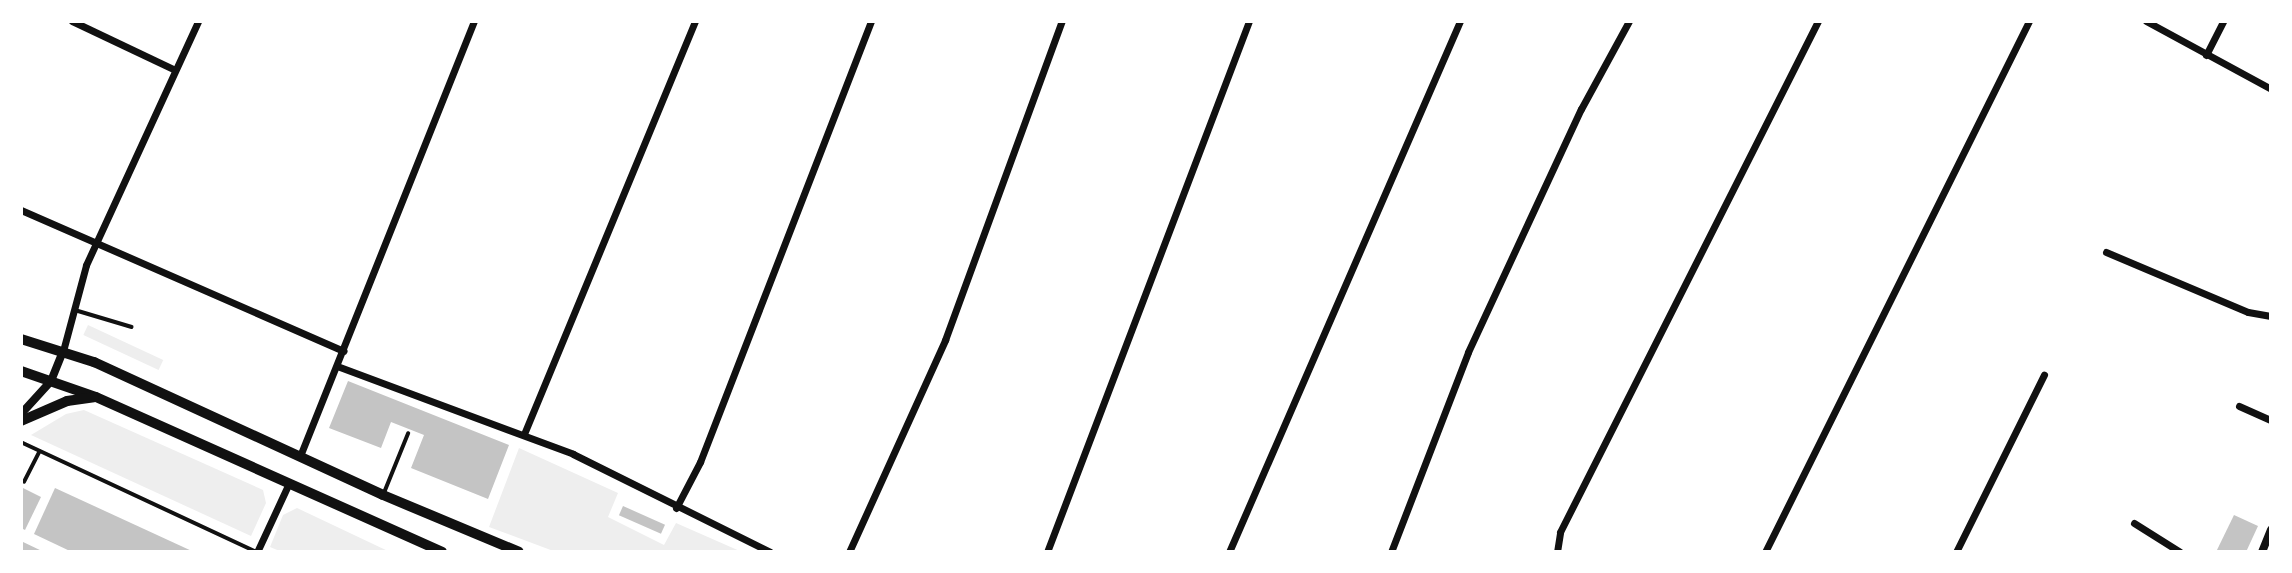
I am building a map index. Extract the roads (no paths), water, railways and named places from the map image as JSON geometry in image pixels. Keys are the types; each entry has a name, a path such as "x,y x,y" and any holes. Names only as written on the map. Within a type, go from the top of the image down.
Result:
{"main road":[{"path":"21,339 94,362 383,495 519,552"},
{"path":"21,371 96,397 289,483 424,548 442,552"},
{"path":"21,421 66,401 96,397"}],"street":[{"path":"72,21 175,69"},
{"path":"21,414 51,381 63,351 86,265 198,21"},
{"path":"300,457 474,21"},
{"path":"524,434 695,21"},
{"path":"676,508 700,462 871,21"},
{"path":"849,552 944,340 1062,21"},
{"path":"1047,552 1249,21"},
{"path":"1229,552 1460,21"},
{"path":"1391,552 1468,352 1581,108 1629,21"},
{"path":"1557,552 1560,532 1818,21"},
{"path":"1765,552 2029,21"},
{"path":"2146,21 2271,89"},
{"path":"2206,55 2223,21"},
{"path":"21,210 344,351"},
{"path":"2106,252 2248,312 2271,316"},
{"path":"338,366 573,454 676,508 770,552"},
{"path":"1956,552 2044,376"},
{"path":"2239,406 2271,420"},
{"path":"257,552 289,483"},
{"path":"2134,523 2180,552"},
{"path":"2265,551 2271,530"}],"lane":[{"path":"75,310 132,327"},
{"path":"383,495 408,434"},
{"path":"21,442 257,552"},
{"path":"24,482 39,452"}]}
